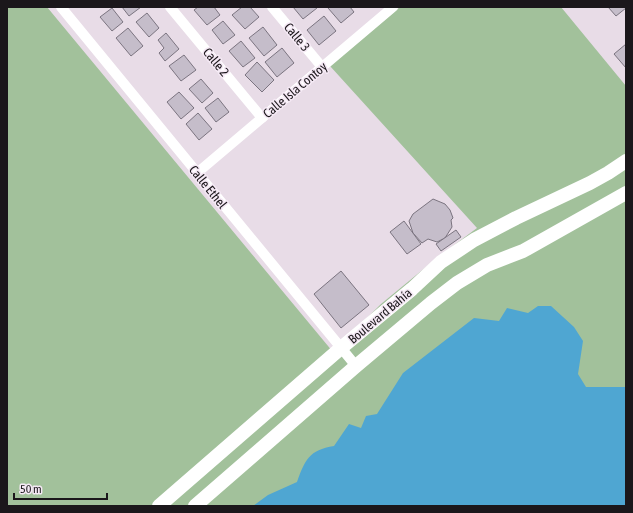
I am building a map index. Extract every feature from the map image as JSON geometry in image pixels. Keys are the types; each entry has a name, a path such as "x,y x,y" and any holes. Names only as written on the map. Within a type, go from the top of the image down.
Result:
{"main road":[{"name":"Boulevard Bahía","path":"158,506 341,348 412,289 441,262 474,240 516,218 590,183 626,161"},
{"name":"Boulevard Bahía","path":"196,506 356,366 457,283 487,265 523,251 626,193"}],"street":[{"name":"Calle Ethel","path":"61,7 356,366"},
{"name":"Calle 2","path":"170,7 262,118"},
{"name":"Calle 3","path":"272,7 322,67"},
{"name":"Calle Isla Contoy","path":"197,173 322,67 387,9"}],"green space":[{"path":"7,7 47,7 333,352 381,304 437,258 477,228 330,66 400,7 561,7 626,86 626,506 7,506"}],"water":[{"path":"538,306 551,306 574,327 583,341 578,374 586,387 626,387 626,506 253,506 268,495 297,482 309,457 319,450 334,446 349,424 361,428 366,416 377,414 403,373 474,318 499,321 507,308 528,313"}],"building":[{"path":"122,7 141,7 129,16"},
{"path":"198,7 214,7 220,15 207,25 194,10"},
{"path":"242,7 250,7 259,17 245,29 232,15"},
{"path":"293,7 316,7 317,8 303,19"},
{"path":"350,7 354,12 341,23 328,8"},
{"path":"608,7 626,7 626,8 616,16"},
{"path":"112,8 123,22 112,31 100,17"},
{"path":"147,13 159,28 149,37 136,22"},
{"path":"324,16 336,31 319,45 307,30"},
{"path":"223,21 235,35 223,44 212,30"},
{"path":"263,27 277,45 264,56 249,38"},
{"path":"128,28 143,46 131,56 116,38"},
{"path":"166,33 179,49 165,61 159,53 164,48 158,40"},
{"path":"241,41 255,58 243,67 229,51"},
{"path":"626,44 626,68 614,54"},
{"path":"282,48 294,63 277,77 265,62"},
{"path":"184,55 196,70 181,81 169,66"},
{"path":"257,62 274,80 262,92 245,75"},
{"path":"201,79 213,93 202,103 189,89"},
{"path":"179,92 194,108 181,119 167,102"},
{"path":"218,98 229,112 216,122 205,108"},
{"path":"198,113 212,129 199,140 186,124"},
{"path":"433,199 445,204 450,210 453,218 451,220 452,227 445,238 437,242 428,239 422,243 413,233 409,221 413,214"},
{"path":"404,221 421,244 407,254 390,232"},
{"path":"456,230 461,237 441,251 436,244"},
{"path":"341,271 369,305 341,328 314,294"}]}
